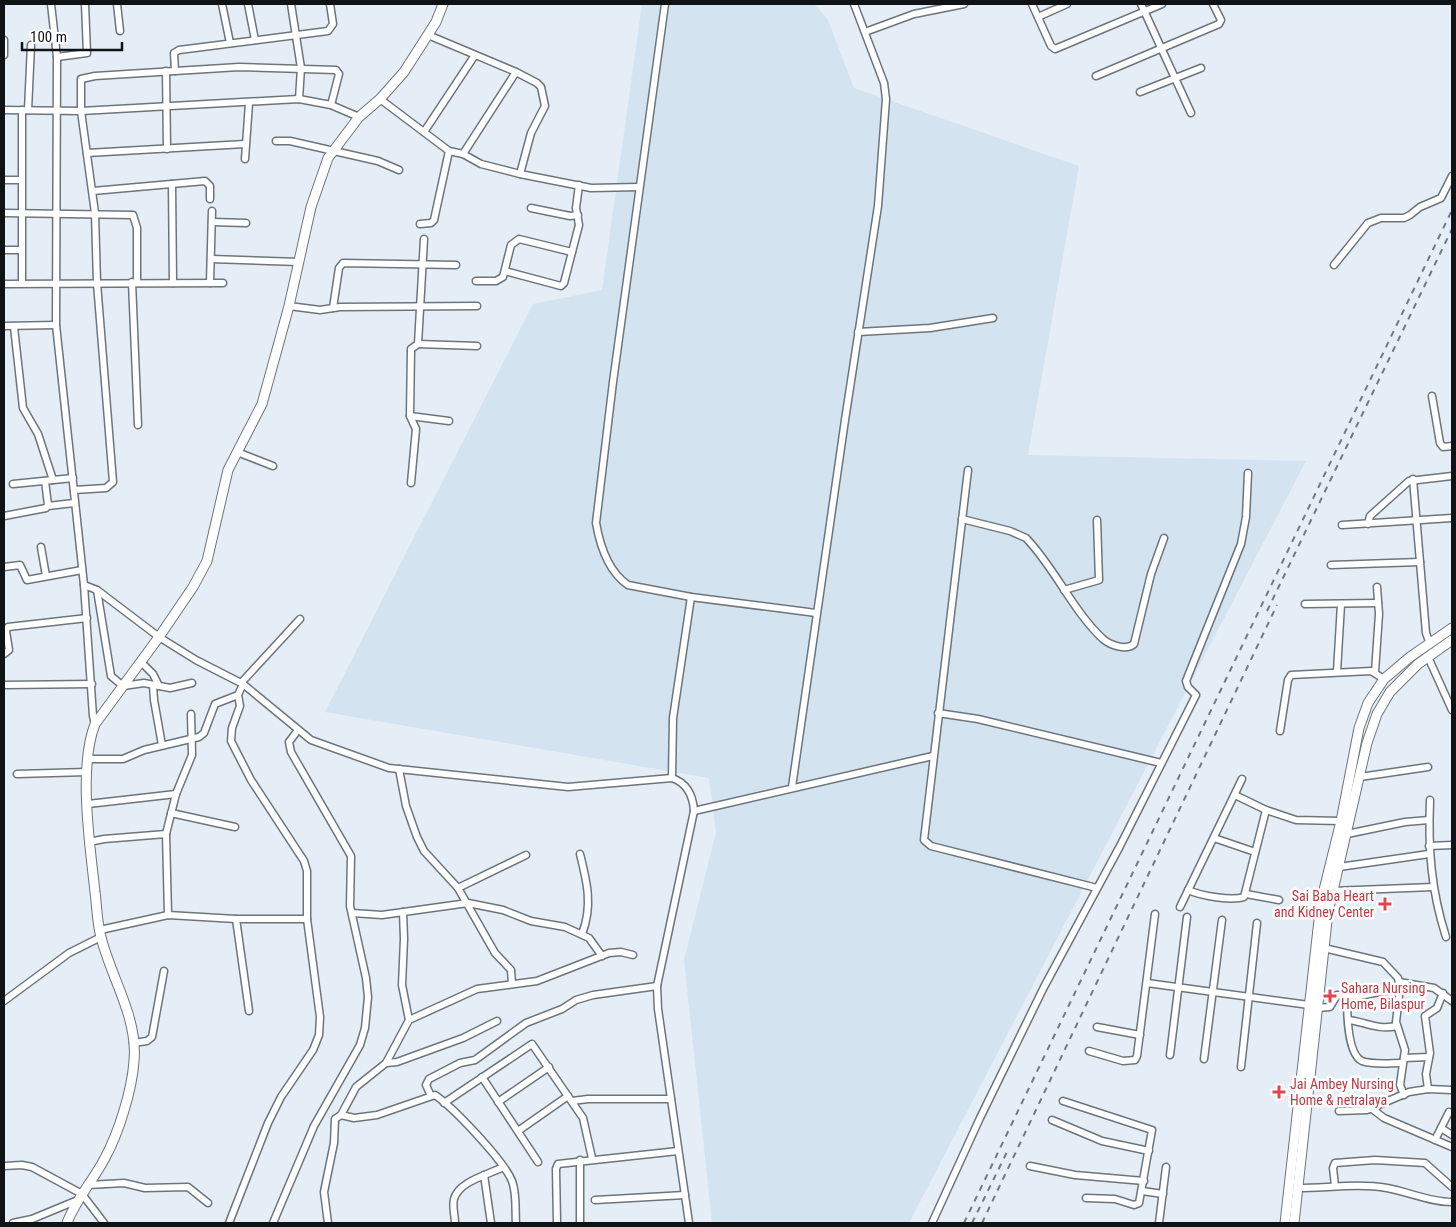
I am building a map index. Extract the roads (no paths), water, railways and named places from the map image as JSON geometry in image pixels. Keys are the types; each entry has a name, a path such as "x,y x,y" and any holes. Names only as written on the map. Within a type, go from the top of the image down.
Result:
{"street":[{"path":"51,4 58,57 56,325 84,585 95,724"},
{"path":"58,57 87,53 85,4"},
{"path":"117,4 120,31"},
{"path":"222,4 230,43"},
{"path":"248,4 255,40"},
{"path":"291,4 301,68 299,99"},
{"path":"175,71 175,51 330,30 333,24 330,4"},
{"path":"67,1223 80,1197 105,1158 120,1122 133,1071 133,1043 126,1007 100,934 89,842 87,772 91,735 95,724 193,587 207,561 228,470 262,404 289,306 318,184 333,150 359,117 380,99 404,72 428,35 443,4"},
{"path":"665,4 639,187 596,523 602,547 620,580 639,589 816,613"},
{"path":"792,787 816,613 878,206 886,99 884,84 854,4"},
{"path":"865,32 914,14 964,4"},
{"path":"1032,4 1051,46 1055,49 1162,4"},
{"path":"1038,18 1067,4"},
{"path":"1141,4 1191,113"},
{"path":"1096,76 1219,24 1221,20 1214,4"},
{"path":"428,35 537,82 545,101 544,110 531,133 520,174"},
{"path":"4,40 4,55"},
{"path":"22,283 21,180 31,45"},
{"path":"424,132 475,55"},
{"path":"74,490 106,488 112,482 97,283 95,214 81,111 80,85 83,78 239,67 301,68 338,72 331,105"},
{"path":"1140,92 1200,68"},
{"path":"166,71 167,149"},
{"path":"463,154 516,72"},
{"path":"4,110 81,111 167,108 299,99 331,105 359,117"},
{"path":"380,99 449,151 463,154 481,164 591,188 639,187"},
{"path":"245,159 249,103"},
{"path":"276,141 333,150 378,161 399,170"},
{"path":"87,153 245,144"},
{"path":"420,224 431,223 434,220 449,151"},
{"path":"1334,265 1368,223 1381,218 1404,218 1420,206 1441,198 1452,176"},
{"path":"4,180 21,180"},
{"path":"93,191 207,182 210,199"},
{"path":"172,184 173,283"},
{"path":"505,271 562,285 565,282 579,225 579,185"},
{"path":"531,208 570,216 578,215"},
{"path":"210,283 212,211"},
{"path":"4,213 132,214 135,218 138,425"},
{"path":"212,222 246,223"},
{"path":"418,344 422,306 424,239"},
{"path":"476,281 500,280 505,271 511,245 519,239 572,252"},
{"path":"4,250 21,250"},
{"path":"211,259 299,262"},
{"path":"333,308 339,268 343,264 456,265"},
{"path":"4,284 223,283"},
{"path":"289,306 320,310 333,308 477,306"},
{"path":"858,332 930,328 993,318"},
{"path":"4,326 56,325"},
{"path":"14,326 23,408 38,434 53,480"},
{"path":"412,483 416,428 410,416 411,350 418,344 477,346"},
{"path":"1432,396 1440,443 1443,447 1452,446"},
{"path":"410,416 449,421"},
{"path":"237,452 273,466"},
{"path":"968,470 924,835 927,844 1097,888"},
{"path":"932,1223 1000,1078 1196,695 1186,681 1241,544 1247,508 1248,473"},
{"path":"1368,524 1370,516 1404,483 1413,480 1452,476"},
{"path":"12,484 72,478"},
{"path":"1413,480 1426,633 1430,644"},
{"path":"44,481 48,506"},
{"path":"4,516 48,506 74,503"},
{"path":"1342,525 1452,518"},
{"path":"962,519 1010,531 1026,538 1104,640 1118,647 1133,646 1150,574 1164,538"},
{"path":"1064,590 1099,580 1097,520"},
{"path":"42,547 46,576"},
{"path":"1331,565 1420,562"},
{"path":"4,567 20,565 27,580 82,570"},
{"path":"84,585 97,590 159,637 196,660 244,685 316,743 388,768 568,786 672,778 684,785 691,793 694,811 657,986 658,1010 689,1223"},
{"path":"1375,672 1377,586"},
{"path":"97,590 111,676 123,686 144,683 170,688 192,683"},
{"path":"672,778 673,718 691,597"},
{"path":"1305,604 1378,603"},
{"path":"1338,672 1342,604"},
{"path":"4,654 9,650 6,632 8,627 87,618"},
{"path":"89,759 123,759 192,737 199,737 204,733 214,704 238,695 244,685 300,619"},
{"path":"1294,1223 1321,902 1341,822 1359,728 1368,703 1384,679 1452,628"},
{"path":"1314,995 1324,948 1332,891 1348,834 1372,728 1383,702 1406,675 1452,640"},
{"path":"1428,657 1452,710"},
{"path":"141,662 153,674 156,685 154,700 162,746"},
{"path":"1280,731 1289,677 1293,674 1375,672 1384,679"},
{"path":"4,685 92,684"},
{"path":"229,1223 268,1123 281,1097 313,1050 318,1035 320,1017 307,919 307,871 304,862 252,780 231,741 232,728 240,706 238,695"},
{"path":"938,713 978,718 1161,763"},
{"path":"168,915 166,834 176,794 192,755 191,714"},
{"path":"273,1223 314,1126 350,1065 365,1028 368,987 352,914 352,856 291,752 289,742 297,729"},
{"path":"694,811 933,756"},
{"path":"1360,777 1428,767"},
{"path":"398,769 406,806 424,851 458,888 468,903 495,953 511,970 512,984"},
{"path":"17,774 87,772"},
{"path":"1180,907 1242,779"},
{"path":"88,804 176,794"},
{"path":"1235,795 1266,810 1296,820 1341,822"},
{"path":"1430,800 1429,854 1433,887 1446,937"},
{"path":"1188,890 1202,895 1237,898 1242,898 1246,894 1254,852 1266,810"},
{"path":"171,813 235,828"},
{"path":"1348,834 1405,822 1429,820"},
{"path":"89,842 166,834"},
{"path":"1214,838 1254,852"},
{"path":"1429,846 1452,845"},
{"path":"580,854 589,895 589,913 582,934"},
{"path":"1339,867 1429,854"},
{"path":"458,888 526,855"},
{"path":"1332,891 1433,887"},
{"path":"1246,894 1279,900"},
{"path":"352,914 382,915 442,909 468,903 489,906 531,921 554,924 582,934 595,944 602,956"},
{"path":"403,912 402,985 409,1020"},
{"path":"1089,1051 1123,1061 1132,1061 1137,1056 1155,914"},
{"path":"4,1001 69,953 100,934 168,915 236,919 307,919"},
{"path":"1170,1055 1187,917"},
{"path":"236,919 246,978 249,1011"},
{"path":"1204,1059 1222,920"},
{"path":"1241,1067 1257,924"},
{"path":"1324,948 1383,962 1390,968 1400,985 1397,1026 1405,1050 1400,1085 1404,1095"},
{"path":"328,1223 324,1192 334,1143 334,1122 337,1116 341,1115 356,1088 386,1063 409,1020 477,988 537,980 614,952 633,955"},
{"path":"133,1043 147,1041 152,1037 164,971"},
{"path":"1147,983 1330,1007 1336,995 1347,997 1400,985 1429,986 1444,993 1452,1001"},
{"path":"431,1096 426,1085 430,1079 460,1063 475,1060 526,1023 562,1009 583,997 657,986"},
{"path":"1428,1089 1426,1074 1429,1057 1425,1016 1437,1008 1444,993"},
{"path":"1347,997 1351,1046 1357,1058 1370,1062 1429,1057"},
{"path":"1285,1223 1313,1006"},
{"path":"1349,1020 1378,1029 1397,1026"},
{"path":"386,1063 397,1062 463,1038 498,1021"},
{"path":"1097,1027 1140,1035"},
{"path":"444,1103 530,1044 549,1067 585,1122 592,1158"},
{"path":"498,1102 549,1067"},
{"path":"482,1077 538,1162"},
{"path":"1339,1111 1371,1108 1404,1095 1428,1089 1452,1090"},
{"path":"341,1115 354,1118 377,1115 435,1096 485,1144 503,1167 513,1187 516,1223"},
{"path":"518,1131 570,1099 671,1099"},
{"path":"1063,1101 1150,1128 1152,1133 1142,1191 1137,1205 1115,1199 1086,1198"},
{"path":"1371,1108 1384,1118 1452,1148"},
{"path":"1435,1140 1449,1112"},
{"path":"1052,1120 1102,1141 1149,1151"},
{"path":"1441,1128 1452,1135"},
{"path":"557,1223 557,1166 561,1163 592,1158 647,1156 678,1151"},
{"path":"580,1160 580,1223"},
{"path":"1335,1186 1333,1168 1335,1163 1375,1160 1425,1163 1444,1182 1452,1187"},
{"path":"4,1166 22,1165 32,1167 80,1197 104,1223"},
{"path":"1030,1166 1075,1175 1144,1181"},
{"path":"455,1223 454,1198 470,1182 503,1167"},
{"path":"1159,1223 1166,1167"},
{"path":"484,1175 492,1223"},
{"path":"88,1185 124,1184 145,1188 188,1187 208,1203"},
{"path":"1298,1188 1335,1186 1388,1188 1425,1198 1452,1202"},
{"path":"1142,1191 1163,1194"},
{"path":"595,1200 685,1195"},
{"path":"13,1223 32,1219 80,1197"}],"railway":[{"path":"964,1223 1452,210"},
{"path":"1267,611 1452,229"},
{"path":"982,1223 1277,605"},
{"path":"972,1223 1009,1148"}],"place":[{"name":"Sai Baba Heart and Kidney Center","path":"1385,904"},
{"name":"Sahara Nursing Home, Bilaspur","path":"1330,996"},
{"name":"Jai Ambey Nursing Home & netralaya","path":"1279,1092"}]}
